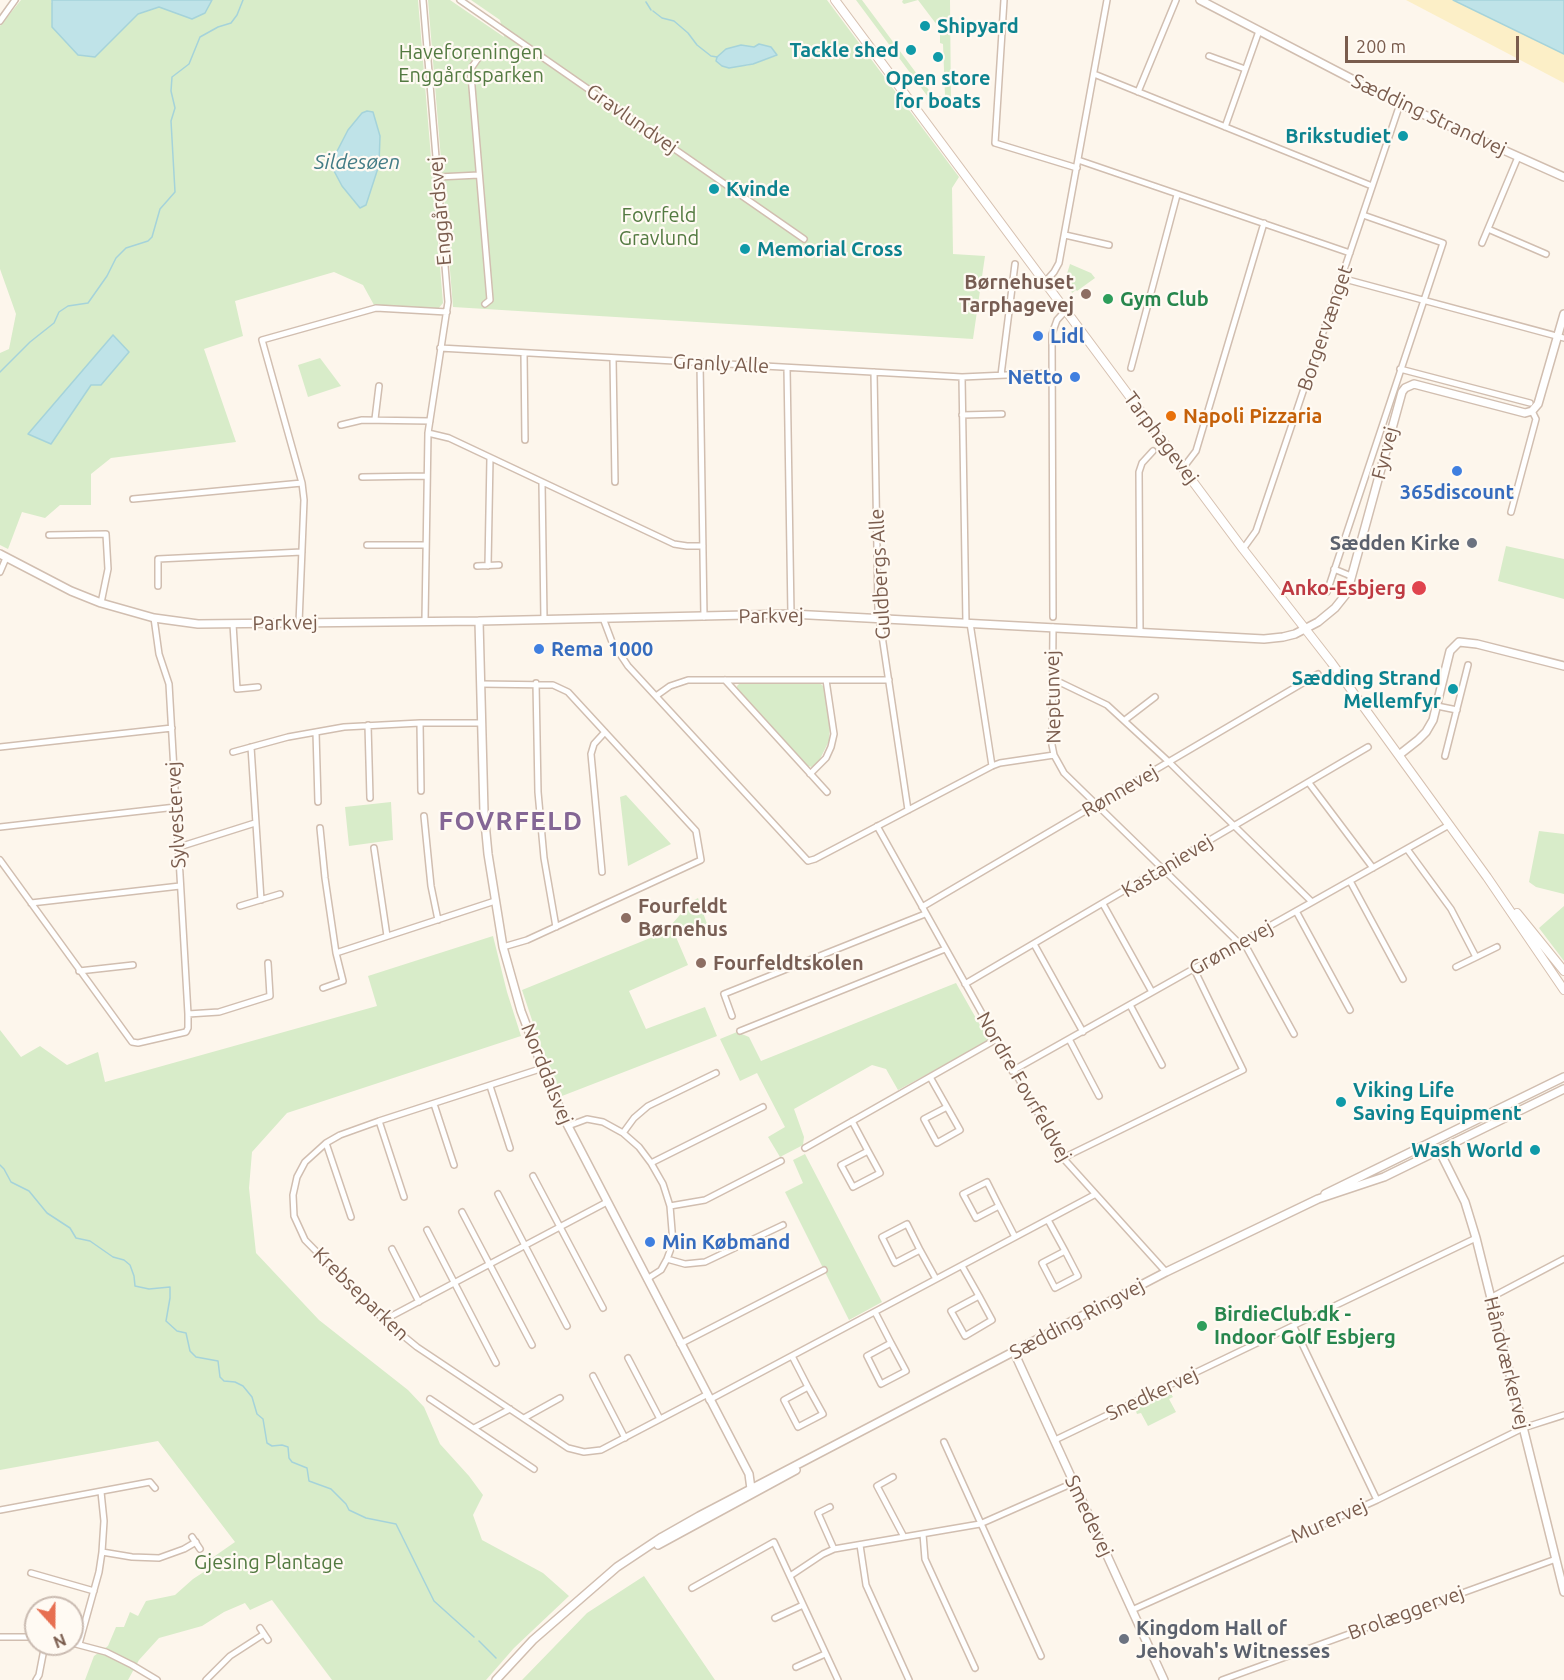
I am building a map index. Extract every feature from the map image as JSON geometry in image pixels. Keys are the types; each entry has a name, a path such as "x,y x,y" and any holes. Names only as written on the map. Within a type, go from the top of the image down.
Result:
{"main road":[{"name":"Tarphagevej","path":"835,0 1399,755 1487,877 1564,990"},
{"name":"Tarphagevej","path":"1487,877 1564,971"}],"street":[{"path":"0,21 15,0"},
{"name":"Enggårdsvej","path":"423,0 448,302 428,433 425,620"},
{"name":"Gravlundvej","path":"460,0 804,239"},
{"path":"1004,0 995,143 1077,168"},
{"path":"1046,281 1059,263 1107,0"},
{"path":"1138,92 1176,0"},
{"name":"Sædding Strandvej","path":"1200,0 1400,104 1564,177"},
{"path":"1224,127 1259,31"},
{"path":"481,54 472,67 471,75 490,300 485,304"},
{"path":"1209,56 1245,69"},
{"path":"1094,74 1372,186"},
{"name":"Borgervænget","path":"1243,549 1256,531 1400,104"},
{"path":"1482,243 1518,157"},
{"path":"1078,160 1350,253"},
{"path":"438,177 479,175"},
{"path":"1131,369 1177,195"},
{"path":"1327,591 1443,243 1363,215"},
{"path":"1183,468 1196,451 1264,223"},
{"path":"1488,229 1546,254"},
{"path":"1065,235 1109,245"},
{"path":"1001,375 1015,264"},
{"path":"1341,278 1561,337"},
{"path":"299,623 304,500 302,483 262,340 376,308 447,312"},
{"path":"1053,617 1052,334 1057,320 1066,310"},
{"path":"1531,407 1538,404 1561,337 1564,314"},
{"name":"Granly Alle","path":"440,348 962,377 1051,373"},
{"path":"524,353 525,440"},
{"path":"613,358 615,482"},
{"path":"700,363 704,616"},
{"path":"787,368 791,614"},
{"path":"1400,369 1509,398 1531,407 1536,419 1511,512"},
{"name":"Guldbergs Alle","path":"874,372 879,618 908,810"},
{"path":"962,377 968,623 992,766"},
{"name":"Fyrvej","path":"1306,629 1335,608 1347,593 1405,388 1414,384 1526,413 1531,407"},
{"path":"375,419 379,387"},
{"path":"1506,409 1509,398"},
{"path":"962,415 1002,414"},
{"path":"341,425 375,419 430,421"},
{"path":"428,433 449,438 674,544 703,546"},
{"path":"1140,632 1139,472 1142,463 1153,451"},
{"path":"488,566 490,458"},
{"path":"362,477 428,476"},
{"path":"133,499 302,483"},
{"path":"542,483 544,619"},
{"path":"49,535 106,534 108,569 101,603"},
{"path":"367,545 426,545"},
{"path":"158,586 158,559 302,552"},
{"path":"0,572 3,556"},
{"name":"Parkvej","path":"3,556 71,591 101,603 154,618 198,624 791,614 1264,639 1283,637 1306,629"},
{"path":"477,566 499,565"},
{"path":"1334,569 1351,576"},
{"name":"Sylvestervej","path":"79,971 132,1042 138,1043 186,1032 188,1014 169,684 159,654 154,618"},
{"path":"603,618 620,656 808,861 992,766 1054,755"},
{"name":"Norddalsvej","path":"479,621 484,812 503,947 521,1011 568,1126 753,1482"},
{"name":"Parkvej","path":"233,624 237,689 258,687"},
{"name":"Neptunvej","path":"1053,627 1052,745 1054,755 1064,773 1241,942 1294,1034"},
{"path":"1399,755 1426,732 1437,706 1450,651 1459,642 1477,644 1564,666"},
{"path":"1445,756 1468,665"},
{"name":"Rønnevej","path":"922,907 1318,674"},
{"path":"1053,679 1107,705 1125,720 1312,902"},
{"path":"656,696 670,686 688,680 888,680"},
{"path":"725,680 827,792"},
{"path":"810,774 826,758 834,734 826,680"},
{"path":"481,684 536,683 553,685 568,692 696,831 701,860 527,940 503,947"},
{"path":"536,683 538,792 544,858 556,927"},
{"path":"1125,720 1155,697"},
{"path":"1437,706 1457,710"},
{"path":"420,723 421,791"},
{"path":"233,752 316,732 368,725 481,723"},
{"path":"368,725 370,798"},
{"path":"0,747 172,728"},
{"path":"316,732 318,802"},
{"path":"602,872 591,754 594,744 605,732"},
{"path":"251,747 261,900"},
{"name":"Kastanievej","path":"965,984 1368,747"},
{"path":"1309,783 1373,868"},
{"path":"0,827 176,807"},
{"path":"424,816 430,886 438,920"},
{"path":"179,847 255,824"},
{"name":"Grønnevej","path":"1012,1071 1449,825"},
{"name":"Nordre Fovrfeldvej","path":"877,826 1012,1071 1063,1158 1094,1195 1166,1272"},
{"path":"320,828 336,953 343,981 323,988"},
{"path":"374,848 387,936"},
{"path":"1407,849 1451,909 1476,957"},
{"path":"0,860 79,971 133,965"},
{"path":"1350,881 1403,980"},
{"path":"31,903 180,886"},
{"path":"240,906 280,894"},
{"path":"336,953 495,901"},
{"path":"1103,904 1152,992"},
{"path":"1296,911 1350,1010"},
{"path":"732,1016 724,994 925,914"},
{"path":"1034,944 1083,1032"},
{"path":"1456,967 1497,947"},
{"path":"740,1031 945,949"},
{"path":"188,1014 219,1012 270,996 267,963"},
{"path":"1063,1158 1243,1070 1194,969"},
{"path":"1130,1005 1162,1065"},
{"path":"805,1148 995,1040"},
{"path":"1069,1040 1099,1096"},
{"name":"Krebseparken","path":"543,1068 379,1121 340,1135 326,1143 305,1162 297,1177 293,1195 294,1216 305,1240 384,1320 417,1347 568,1448 584,1452 601,1450 792,1356 1094,1195"},
{"path":"623,1133 634,1118 648,1107 716,1073"},
{"path":"930,1077 947,1107 960,1131 937,1143 924,1119 947,1107"},
{"name":"Sædding Ringvej","path":"1318,1199 1327,1192 1564,1077"},
{"path":"490,1086 510,1148"},
{"name":"Sædding Ringvej","path":"603,1578 839,1444 1166,1272 1318,1199 1376,1180 1564,1089"},
{"path":"434,1104 454,1165"},
{"path":"651,1163 763,1107"},
{"path":"568,1126 587,1119 603,1122 623,1133 639,1147 663,1184 670,1206 673,1243 661,1270 647,1280"},
{"path":"379,1121 404,1197"},
{"path":"852,1121 880,1173 853,1187 842,1165 868,1151"},
{"name":"Håndværkervej","path":"1435,1140 1465,1202 1476,1238 1564,1592"},
{"path":"326,1143 351,1217"},
{"path":"670,1206 705,1200 782,1161"},
{"path":"533,1176 603,1308"},
{"path":"999,1206 976,1218 963,1194 987,1182 1015,1237"},
{"path":"498,1194 567,1326"},
{"path":"384,1320 607,1202"},
{"path":"462,1212 532,1345"},
{"path":"1048,1220 1065,1251 1078,1276 1055,1288 1042,1263 1065,1251"},
{"path":"921,1250 895,1263 882,1237 907,1224 921,1250 936,1279"},
{"path":"667,1259 685,1264 705,1262 783,1225"},
{"path":"427,1230 496,1363"},
{"name":"Snedkervej","path":"1055,1440 1476,1238"},
{"path":"392,1249 419,1302"},
{"path":"1490,1298 1564,1259"},
{"path":"962,1266 979,1296 992,1320 965,1336 951,1311 979,1296"},
{"path":"680,1344 824,1270"},
{"path":"874,1312 891,1343 906,1371 881,1384 867,1356 891,1343"},
{"path":"1294,1327 1377,1500"},
{"name":"Smedevej","path":"1014,1352 1164,1680"},
{"path":"792,1356 823,1414 798,1427 784,1400 808,1387"},
{"path":"628,1358 660,1419"},
{"path":"593,1376 625,1438"},
{"path":"524,1418 560,1398"},
{"path":"430,1399 534,1469"},
{"path":"474,1428 510,1408"},
{"name":"Murervej","path":"1132,1610 1377,1500 1523,1428 1564,1415"},
{"path":"944,1442 1041,1656"},
{"name":"Sædding Ringvej","path":"496,1680 533,1640 603,1578 662,1537 753,1482 839,1444"},
{"path":"892,1477 877,1486 904,1538"},
{"path":"0,1510 150,1482 155,1488"},
{"path":"703,1520 758,1488 753,1482"},
{"path":"790,1576 834,1549 980,1524 1073,1483"},
{"path":"84,1626 102,1552 104,1521 101,1492"},
{"path":"830,1507 818,1514 834,1549"},
{"path":"923,1534 925,1559 975,1668"},
{"path":"192,1537 200,1549"},
{"path":"102,1552 132,1557 159,1558 172,1555 196,1542"},
{"path":"692,1588 774,1542 838,1680"},
{"path":"860,1545 866,1584 909,1680"},
{"name":"Brolæggervej","path":"1222,1680 1556,1559"},
{"path":"31,1572 94,1591"},
{"path":"775,1618 803,1605"},
{"path":"260,1628 268,1640"},
{"path":"206,1680 230,1656 264,1634"},
{"path":"0,1637 24,1637"},
{"path":"84,1645 106,1652 157,1680"},
{"path":"796,1667 825,1654"},
{"path":"36,1680 42,1656"}],"green space":[{"path":"21,0 52,0 51,2 95,57 138,14 159,7 192,19 205,13 212,0 418,0 443,303 438,309 374,305 363,285 334,272 235,301 243,336 204,349 236,442 111,458 91,474 91,505 60,505 45,518 22,512 8,549 0,545 0,353 9,349 16,314 0,269 0,26"},
{"path":"428,0 450,0 504,37 500,20 471,0 827,0 959,177 952,188 953,254 985,256 973,339 453,307","holes":["741,45 754,47 776,56 746,66 739,65"]},
{"path":"856,0 862,0 934,97 945,96 943,44 940,43 940,29 918,0 950,0 951,105 934,105"},
{"path":"903,0 918,0 904,4 902,2"},
{"path":"1070,264 1091,273 1095,278 1072,293 1066,277"},
{"path":"320,358 341,386 308,397 298,365"},
{"path":"1506,546 1564,559 1564,599 1498,581"},
{"path":"740,683 821,684 824,687 830,727 829,741 819,761 812,767 808,766 737,690"},
{"path":"626,795 671,844 628,866 620,797"},
{"path":"391,802 393,840 349,846 345,807"},
{"path":"1539,831 1564,834 1564,894 1536,887 1529,882"},
{"path":"698,898 707,924 676,937 688,965 629,991 646,1029 705,1007 717,1036 562,1096 541,1047 522,990 665,932 692,901"},
{"path":"1564,906 1564,961 1539,928"},
{"name":"Gjesing Plantage","path":"493,936 521,1036 287,1113 252,1152 249,1188 256,1253 319,1320 408,1390 424,1407 440,1444 483,1495 473,1515 482,1540 543,1573 569,1596 514,1648 486,1680 332,1680 272,1600 250,1610 245,1603 224,1612 202,1626 159,1638 139,1660 128,1680 85,1680 94,1656 108,1646 116,1627 124,1627 130,1612 138,1616 146,1601 175,1595 193,1579 216,1564 212,1558 235,1542 158,1441 0,1470 0,1030 21,1057 40,1046 67,1065 98,1052 105,1082 377,1006 368,976"},
{"path":"956,983 989,1041 898,1090 886,1069 872,1065 794,1109 804,1137 803,1145 780,1157 768,1137 785,1127 757,1073 740,1081 720,1039 737,1032 749,1037 761,1061"},
{"path":"805,1154 882,1302 849,1320 785,1192 803,1183 793,1160"},
{"path":"1168,1389 1173,1397 1169,1399 1176,1412 1148,1426 1141,1413 1137,1414 1134,1406"},
{"path":"644,1576 715,1680 522,1680 587,1613"}],"sand":[{"path":"1406,0 1453,0 1564,54 1564,83"}],"water":[{"path":"52,0 212,0 205,13 192,19 159,7 138,14 95,57 78,55 52,27"},
{"path":"1453,0 1564,0 1564,54"},
{"path":"759,44 771,47 777,55 753,64 729,68 716,61 726,49 741,45 754,47"},
{"name":"Sildesøen","path":"373,112 380,136 379,165 366,205 360,208 342,186 333,169 332,161 348,130 362,113"},
{"path":"113,335 129,352 101,385 91,385 51,444 28,434"}],"waterway":[{"path":"0,372 30,342 54,323 59,312 68,306 88,303 107,276 116,258 126,248 148,241 152,237 160,209 175,192 171,121 175,108 171,91 172,77 189,64 200,37 231,23 243,0"},
{"path":"646,2 651,10"},
{"path":"653,11 662,18 674,21 688,33 697,45 711,56 717,57"},
{"path":"0,1165 11,1182 29,1191 47,1213 70,1228 76,1238 90,1241 113,1257 124,1260 130,1265 135,1286 149,1289 170,1287 166,1321 177,1331 186,1333 190,1351 196,1357 218,1361 220,1377 224,1381 235,1382 243,1386 252,1397 257,1414 263,1419 267,1443 272,1446 288,1447 289,1458 292,1462 307,1468 309,1481 331,1489 349,1510 366,1518 396,1524 434,1601 474,1637"},
{"path":"479,1641 496,1658"}],"place":[{"name":"Shipyard","path":"925,26"},
{"name":"Tackle shed","path":"911,50"},
{"name":"Open store for boats","path":"938,57"},
{"name":"Brikstudiet","path":"1403,136"},
{"name":"Kvinde","path":"714,189"},
{"name":"Memorial Cross","path":"745,249"},
{"name":"Børnehuset Tarphagevej","path":"1086,294"},
{"name":"Gym Club","path":"1108,299"},
{"name":"Lidl","path":"1038,336"},
{"name":"Netto","path":"1075,377"},
{"name":"Napoli Pizzaria","path":"1171,416"},
{"name":"365discount","path":"1457,471"},
{"name":"Sædden Kirke","path":"1472,543"},
{"name":"Anko-Esbjerg","path":"1419,588"},
{"name":"Rema 1000","path":"539,649"},
{"name":"Sædding Strand Mellemfyr","path":"1453,689"},
{"name":"Fourfeldt Børnehus","path":"626,918"},
{"name":"Fourfeldtskolen","path":"701,963"},
{"name":"Viking Life Saving Equipment","path":"1341,1102"},
{"name":"Wash World","path":"1535,1150"},
{"name":"Min Købmand","path":"650,1242"},
{"name":"BirdieClub.dk - Indoor Golf Esbjerg","path":"1202,1326"},
{"name":"Kingdom Hall of Jehovah's Witnesses","path":"1124,1639"}],"district":[{"name":"FOVRFELD","path":"511,821"}],"park label":[{"name":"Haveforeningen Enggårdsparken","path":"471,64"},
{"name":"Fovrfeld Gravlund","path":"659,226"}]}
